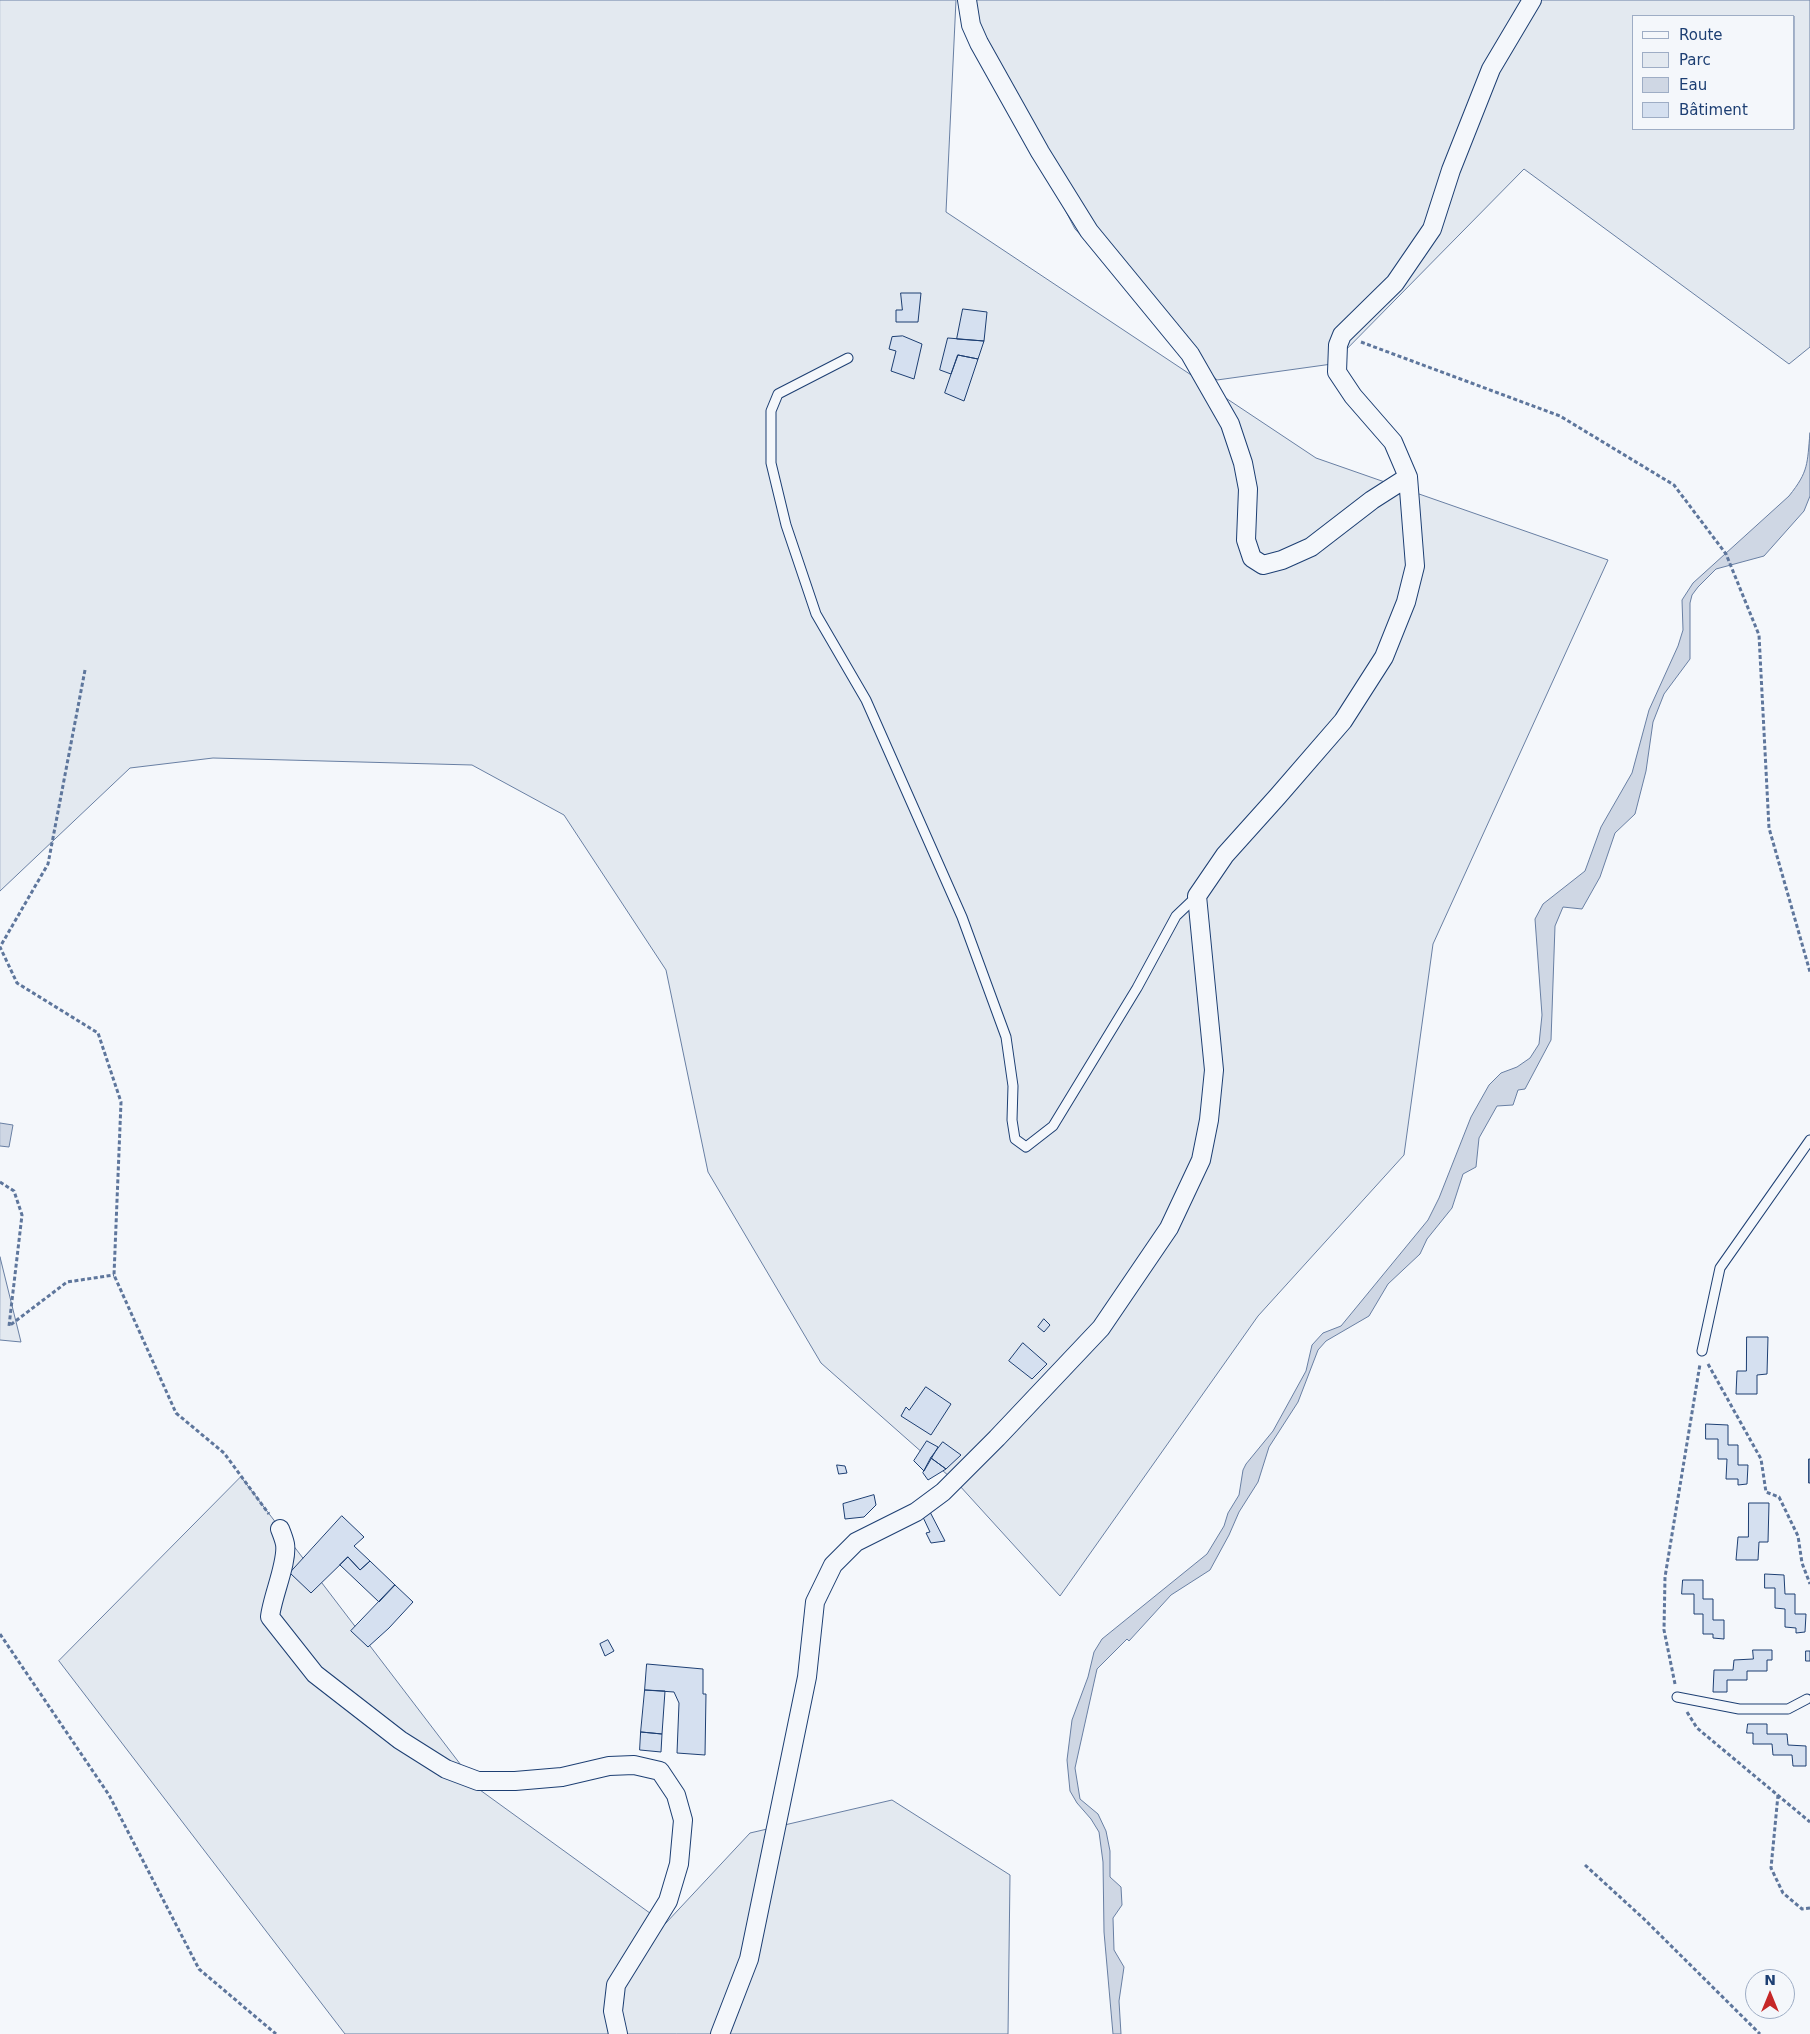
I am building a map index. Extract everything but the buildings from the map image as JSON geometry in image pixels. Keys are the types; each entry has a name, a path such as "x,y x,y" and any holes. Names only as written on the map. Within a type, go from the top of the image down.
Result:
{"street":[{"path":"967,0 971,24 979,43 1040,152 1079,215 1089,231 1190,354 1230,424 1243,463 1248,489 1246,540 1252,558 1263,564 1282,560 1311,547 1372,500 1408,477"},
{"path":"720,2034 749,1959 807,1676 815,1602 832,1565 856,1542 916,1512 943,1492 998,1438 1094,1334 1169,1228 1201,1160 1209,1120 1214,1070 1197,896 1225,855 1343,720 1384,657 1406,602 1415,566 1408,477 1393,442 1353,396 1337,372 1340,340 1395,283 1432,229 1451,170 1491,69 1532,0"},
{"path":"280,1529 286,1545 280,1580 271,1603 270,1617 315,1674 400,1740 446,1769 478,1780 515,1781 562,1777 609,1766 634,1765 660,1771 676,1795 683,1820 679,1864 668,1901 616,1985 613,2012 618,2034"}],"lane":[{"path":"848,358 778,394 771,412 771,463 786,525 816,614 866,700 962,917 1006,1038 1013,1086 1012,1120 1014,1139 1026,1147 1053,1126 1137,988 1176,916 1197,896"},
{"path":"1702,1351 1720,1268 1810,1140"},
{"path":"1677,1697 1738,1709 1788,1709 1807,1699"}],"path":[{"path":"1340,340 1560,416 1674,485 1726,554 1759,635 1769,828 1810,972"},
{"path":"85,670 48,864 0,947 17,983 98,1033 121,1102 114,1275 176,1413 224,1454 280,1529"},
{"path":"0,1182 14,1191 22,1215 9,1326 67,1282 114,1275"},
{"path":"1702,1351 1761,1459 1766,1492 1778,1497 1798,1536 1802,1563 1810,1584"},
{"path":"1702,1351 1665,1577 1664,1630 1677,1697 1697,1728 1810,1822"},
{"path":"0,1634 109,1795 199,1969 276,2034"},
{"path":"1778,1795 1771,1868 1783,1893 1802,1909 1810,1908"},
{"path":"1585,1865 1644,1919 1760,2034"}],"green space":[{"path":"0,0 956,0 946,212 1316,458 1608,560 1433,944 1404,1155 1258,1316 1060,1596 959,1485 821,1363 708,1172 666,970 564,815 472,765 213,758 130,768 0,891"},
{"path":"960,0 1810,0 1810,347 1789,364 1524,169 1332,364 1217,380 1075,229 960,8"},
{"path":"0,1257 21,1342 0,1340"},
{"path":"241,1477 480,1790 665,1924 750,1833 892,1800 1010,1875 1008,2034 345,2034 59,1661"}],"water":[{"path":"1810,433 1810,496 1804,511 1764,556 1716,569 1692,595 1690,603 1690,659 1664,694 1653,722 1646,771 1635,814 1615,833 1600,877 1582,909 1563,907 1555,926 1551,1040 1525,1089 1518,1090 1513,1105 1497,1106 1479,1138 1476,1167 1463,1174 1452,1208 1427,1239 1420,1254 1388,1284 1369,1316 1326,1341 1318,1350 1298,1402 1269,1447 1258,1482 1239,1512 1210,1570 1171,1595 1129,1641 1127,1639 1097,1669 1075,1768 1080,1799 1098,1814 1106,1831 1110,1851 1110,1877 1121,1887 1122,1905 1113,1918 1114,1950 1124,1967 1119,2001 1121,2034 1113,2034 1104,1932 1103,1862 1099,1832 1070,1791 1067,1760 1072,1720 1088,1677 1094,1652 1102,1639 1207,1554 1224,1526 1228,1513 1239,1495 1243,1470 1246,1464 1273,1431 1306,1371 1312,1345 1323,1333 1341,1326 1428,1220 1439,1198 1471,1117 1489,1085 1501,1073 1517,1067 1530,1058 1539,1044 1542,1015 1535,919 1543,904 1585,871 1601,827 1632,773 1649,710 1678,646 1683,630 1682,600 1693,583 1789,496 1806,467"},
{"path":"0,1123 13,1125 9,1147 0,1146"}]}
